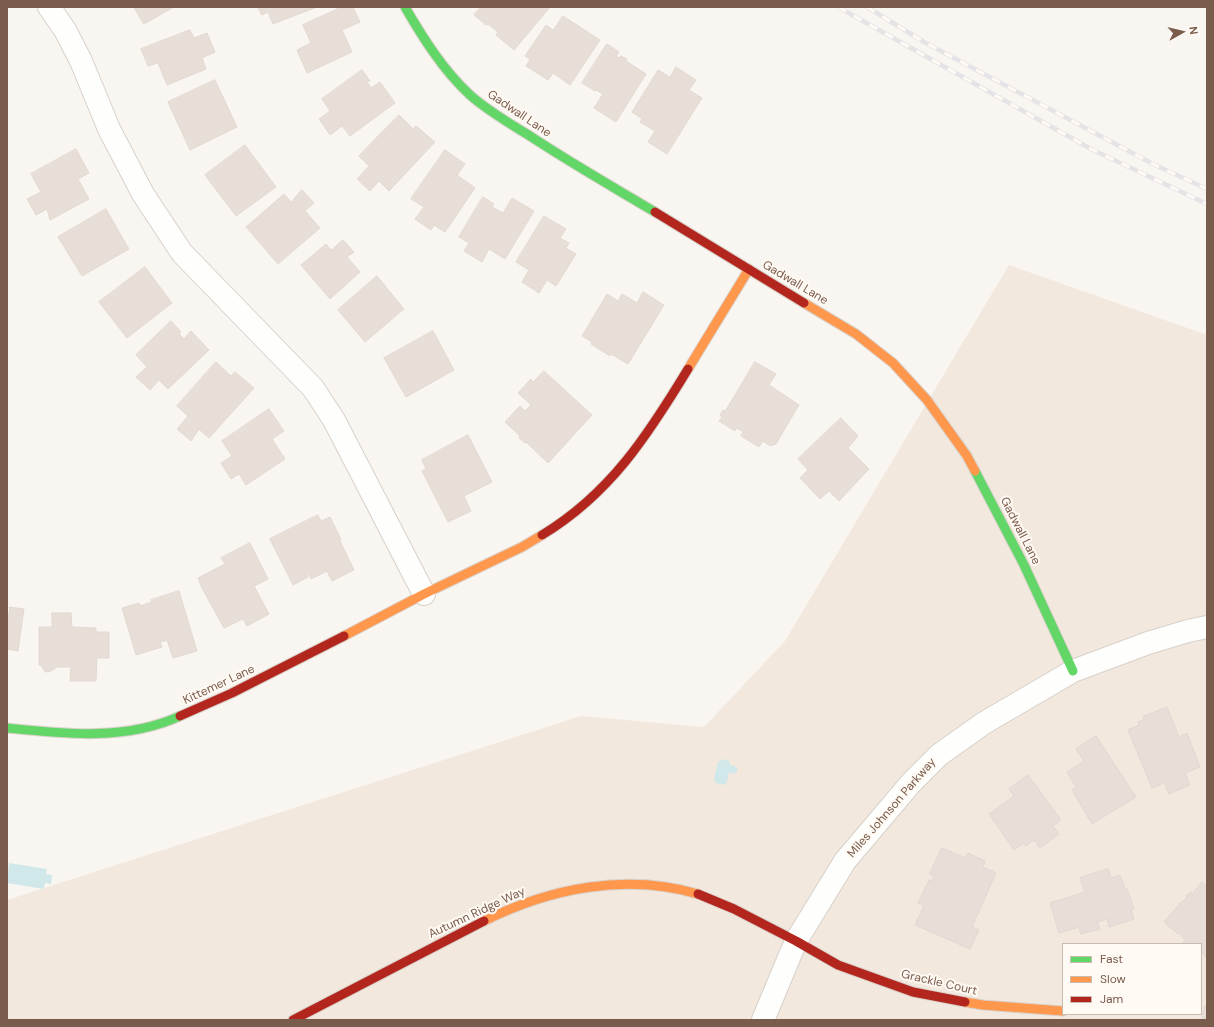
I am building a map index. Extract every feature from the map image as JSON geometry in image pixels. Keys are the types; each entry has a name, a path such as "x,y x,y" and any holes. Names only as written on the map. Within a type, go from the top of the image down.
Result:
{"street":[{"path":"49,7 65,30 81,61 109,129 143,194 182,253 312,388 334,420 424,594"},
{"name":"Gadwall Lane","path":"405,7 425,42 450,74 471,95 494,113 543,145 856,334 893,363 927,400 967,456 1024,565 1073,671"},
{"name":"Kittemer Lane","path":"7,728 62,734 103,734 139,729 172,720 232,693 424,594 522,547 554,528 583,507 605,485 640,445 675,391 748,269"},
{"name":"Miles Johnson Parkway","path":"763,1020 796,941 845,861 911,782 939,755 984,722 1073,671 1148,643 1207,627"},
{"name":"Autumn Ridge Way","path":"292,1020 498,914 552,894 583,888 615,884 650,885 676,888 707,897 734,909 796,941"},
{"name":"Grackle Court","path":"796,941 838,965 914,992 983,1005 1062,1011"}],"shaded area":[{"path":"1009,265 1207,335 1207,1020 7,1020 7,900 581,716 704,727 785,641"}],"water":[{"path":"723,759 729,761 730,765 735,766 737,772 733,774 729,772 727,782 723,785 716,783 714,779 718,762"},
{"path":"9,863 47,869 46,874 52,875 51,884 45,883 44,889 7,883"}],"building":[{"path":"134,7 174,7 144,24"},
{"path":"258,7 317,7 273,24 268,12 262,15"},
{"path":"342,7 353,7 360,22 342,30 352,52 307,73 297,50 311,43 303,25"},
{"path":"481,7 550,7 514,50 496,35 498,32 488,24 486,25 474,15"},
{"path":"563,16 600,40 570,85 553,73 548,80 526,66 530,59 525,56 546,25 553,30"},
{"path":"190,30 194,38 207,33 215,52 202,58 206,69 167,85 158,63 148,66 141,49"},
{"path":"607,44 619,52 616,56 619,58 621,56 627,59 626,61 646,74 616,122 594,108 603,94 582,83"},
{"path":"676,67 696,80 689,90 702,98 667,154 648,142 655,131 640,122 642,119 632,112 658,70 670,77"},
{"path":"362,70 370,81 367,82 371,88 380,82 395,103 350,136 342,126 330,135 319,119 330,111 322,99"},
{"path":"215,80 237,127 190,150 168,102"},
{"path":"399,115 413,129 416,126 435,142 389,191 379,181 370,191 357,179 369,166 359,156"},
{"path":"245,145 276,187 236,216 205,175"},
{"path":"76,149 89,173 78,179 89,199 50,220 47,209 36,215 27,199 41,192 31,174"},
{"path":"445,150 465,164 457,175 475,188 445,232 434,225 431,230 415,219 424,207 411,199"},
{"path":"302,190 314,203 305,211 320,228 278,264 246,227 284,194 291,202"},
{"path":"483,197 494,204 492,207 503,213 512,198 534,211 505,259 489,249 482,262 464,251 469,243 459,237"},
{"path":"106,209 129,249 82,276 58,237"},
{"path":"544,216 566,229 560,238 569,243 566,248 576,254 556,286 547,280 539,293 522,282 529,270 516,262"},
{"path":"343,240 354,252 347,257 360,272 330,299 301,265 326,244 331,250"},
{"path":"145,267 172,303 127,338 99,302"},
{"path":"377,276 404,309 365,342 338,310"},
{"path":"643,292 664,305 628,364 611,354 610,356 591,344 592,342 582,336 607,294 618,301 622,294 637,303"},
{"path":"171,321 181,332 179,334 184,339 191,331 209,350 168,389 159,380 150,390 136,377 147,367 136,355"},
{"path":"433,331 454,370 406,397 384,358"},
{"path":"216,362 231,376 235,372 254,388 209,438 199,429 191,441 177,429 188,416 177,406"},
{"path":"755,362 776,374 769,385 799,405 776,444 770,446 763,441 759,447 741,436 743,432 737,428 735,431 719,421 722,417 720,415 723,410 725,411"},
{"path":"544,371 592,415 548,463 526,442 525,443 519,438 520,436 505,422 520,406 525,411 531,405 518,393 531,379 533,382"},
{"path":"269,409 284,431 272,439 285,459 246,485 239,474 231,479 221,463 232,456 222,441"},
{"path":"841,418 858,436 848,448 869,469 839,501 829,491 820,499 800,478 808,470 798,459"},
{"path":"468,435 492,482 464,496 471,511 448,522 422,471 426,469 422,460"},
{"path":"318,515 321,521 330,517 354,570 332,581 327,571 311,579 308,573 306,573 308,577 293,585 270,539"},
{"path":"250,543 268,579 254,586 269,614 247,626 243,619 224,628 198,578 225,564 221,558"},
{"path":"179,591 197,651 173,658 167,640 160,642 162,647 136,655 122,608 139,603 140,606 152,602 151,600"},
{"path":"10,607 24,609 18,651 7,649 7,614 9,614"},
{"path":"52,613 71,613 72,627 96,628 96,632 109,632 109,658 97,658 96,681 70,681 71,667 57,667 51,671 45,672 41,665 39,665 39,627 52,627"},
{"path":"1167,707 1179,737 1187,733 1200,767 1185,773 1190,785 1169,794 1164,783 1152,788 1128,730 1139,725 1138,722 1144,720 1143,717"},
{"path":"1096,736 1136,797 1092,824 1072,790 1076,787 1067,772 1084,761 1076,749"},
{"path":"1028,775 1061,820 1053,826 1059,834 1040,848 1034,840 1026,846 1024,843 1014,850 989,814 1014,796 1009,789"},
{"path":"942,848 966,858 968,853 985,861 983,867 996,873 972,927 979,930 970,949 915,925 924,905 918,903 929,880 932,881 934,876 930,874"},
{"path":"1108,869 1111,878 1120,875 1134,909 1131,910 1134,919 1109,927 1107,919 1097,922 1100,929 1081,934 1079,927 1059,933 1050,903 1085,892 1080,878"},
{"path":"1202,882 1207,886 1207,959 1205,955 1202,954 1202,943 1183,943 1185,940 1181,936 1182,935 1179,933 1178,934 1164,922 1182,901 1183,902 1187,897 1186,896 1191,892 1192,894"},
{"path":"1205,1006 1207,1007 1207,1020 1202,1020 1202,1018"}],"railway":[{"path":"838,7 1091,149 1207,204"},
{"path":"867,7 924,42 1153,164 1207,189"}],"traffic: fast":[{"path":"405,7 426,42 442,64 460,85 477,101 499,117 561,156 655,212"},
{"path":"975,471 1024,565 1073,671"},
{"path":"7,728 95,734 138,729 159,724 180,716"}],"traffic: slow":[{"path":"688,369 749,269"},
{"path":"804,303 856,334 893,363 927,400 967,456 975,471"},
{"path":"344,636 424,594 522,547 542,535"},
{"path":"484,921 535,900 562,892 589,887 643,885 671,888 698,894"},
{"path":"965,1002 983,1005 1062,1011"}],"traffic: jam":[{"path":"655,212 804,303"},
{"path":"542,535 566,519 608,482 642,440 688,369"},
{"path":"180,716 232,693 344,636"},
{"path":"698,894 734,909 796,941 838,965 913,992 965,1002"},
{"path":"293,1020 484,921"}]}
